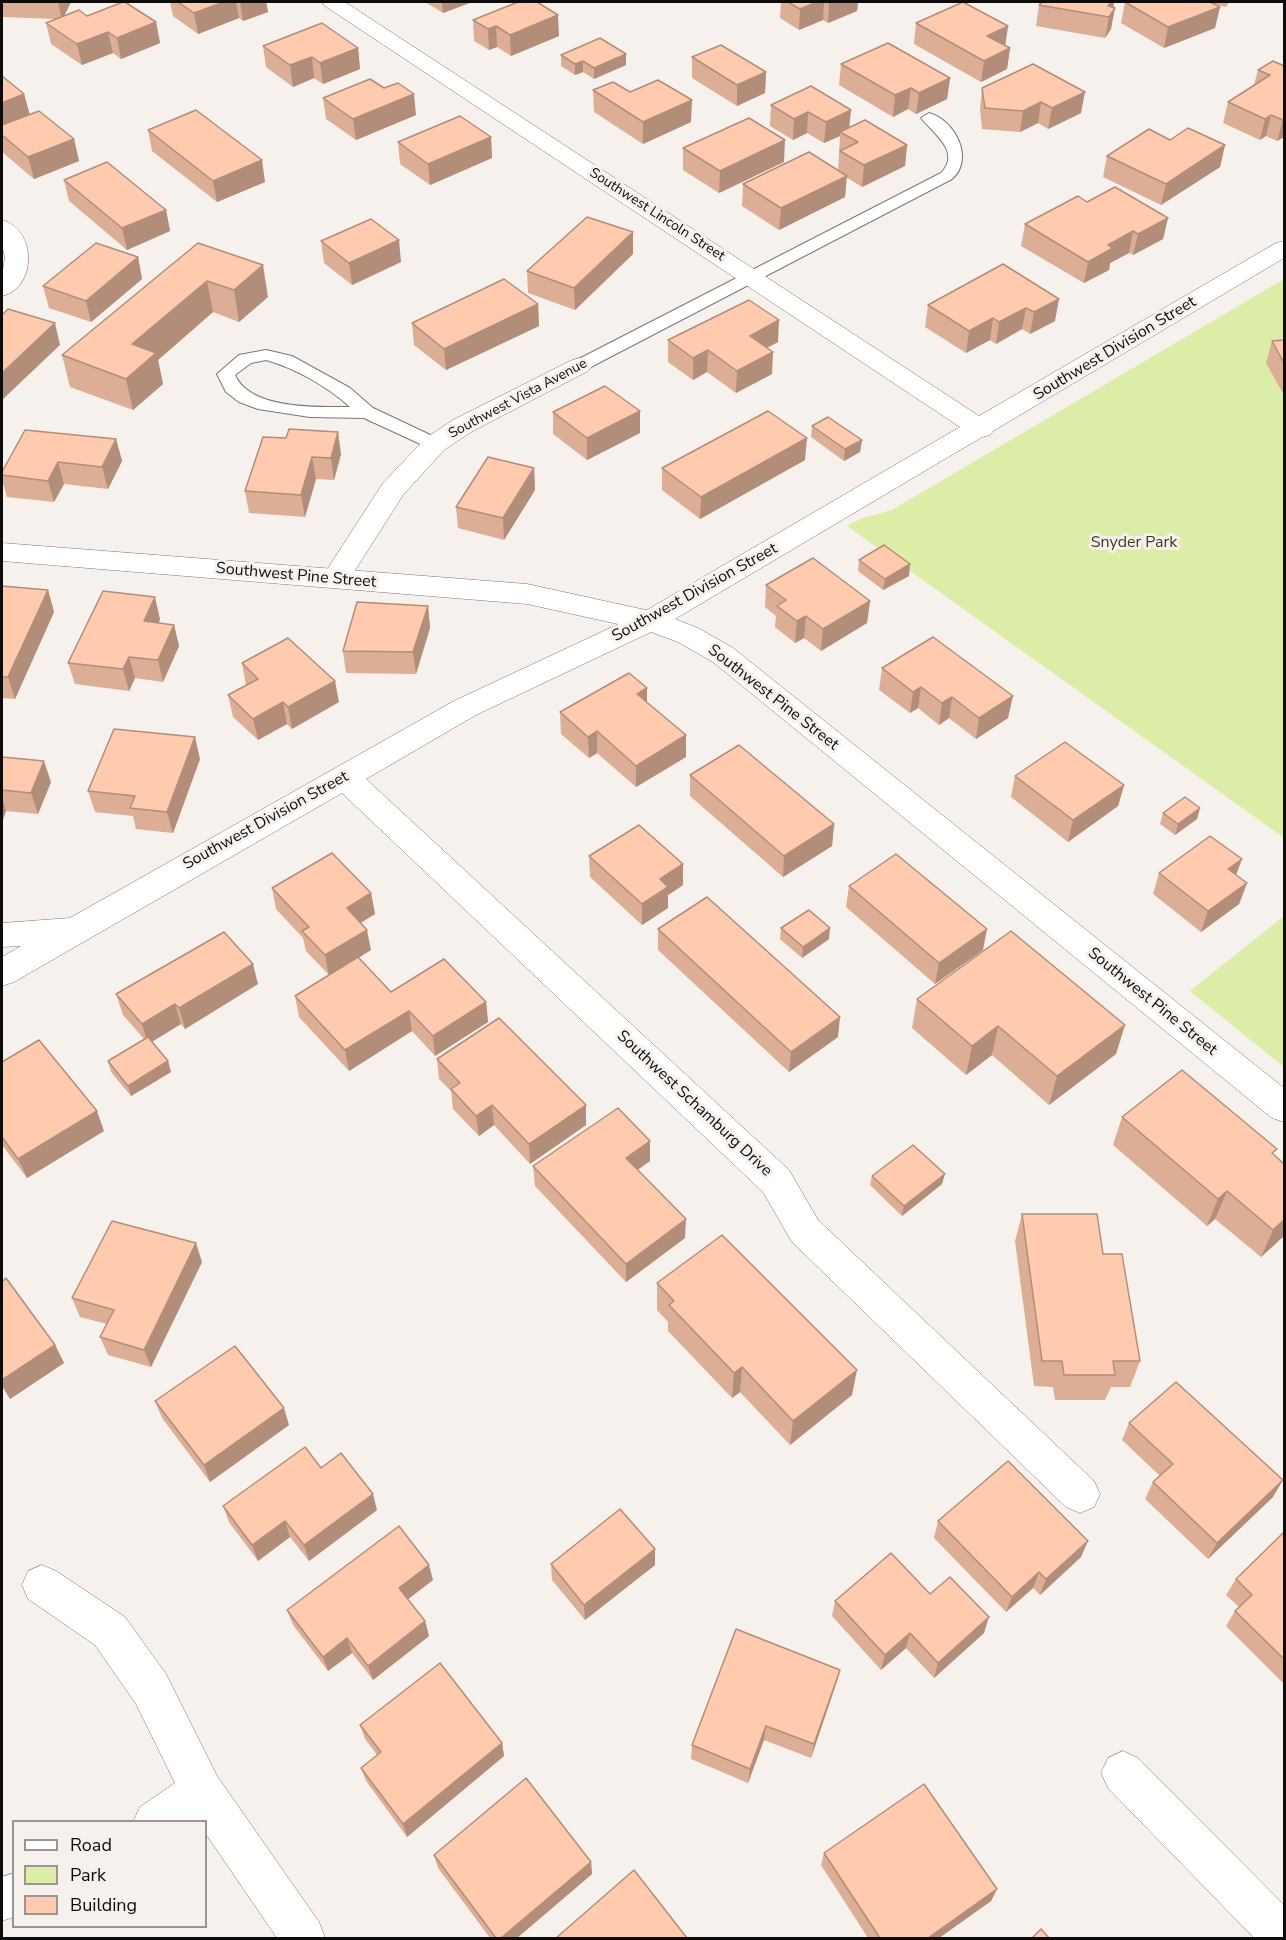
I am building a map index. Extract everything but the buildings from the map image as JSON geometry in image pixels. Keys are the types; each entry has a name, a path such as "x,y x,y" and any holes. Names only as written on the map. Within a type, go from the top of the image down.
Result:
{"street":[{"name":"Southwest Lincoln Street","path":"332,2 981,429"},
{"path":"2,227 18,250 12,277 2,289"},
{"name":"Southwest Division Street","path":"2,973 465,708 650,621 981,429 1284,248"},
{"name":"Southwest Vista Avenue","path":"335,579 393,489 435,444 462,426 579,366"},
{"name":"Southwest Pine Street","path":"2,552 527,594 650,621 688,635 723,655 1284,1108"},
{"name":"Southwest Schamburg Drive","path":"344,777 776,1181 805,1231 1080,1494"},
{"path":"2,935 78,929"},
{"path":"42,1585 110,1631 151,1689 202,1791 303,1938"},
{"path":"1123,1773 1284,1937"},
{"path":"157,1820 202,1791"}],"lane":[{"name":"Southwest Vista Avenue","path":"579,366 750,276 939,181 951,172 956,159 950,138 929,118"},
{"path":"367,412 274,408 235,393 227,384 226,374 245,359 266,355 286,360 344,392 367,412 435,444"}],"green space":[{"name":"Snyder Park","path":"1284,279 1284,838 847,526 860,519 892,510"},
{"path":"1284,916 1284,1067 1190,991"}]}
